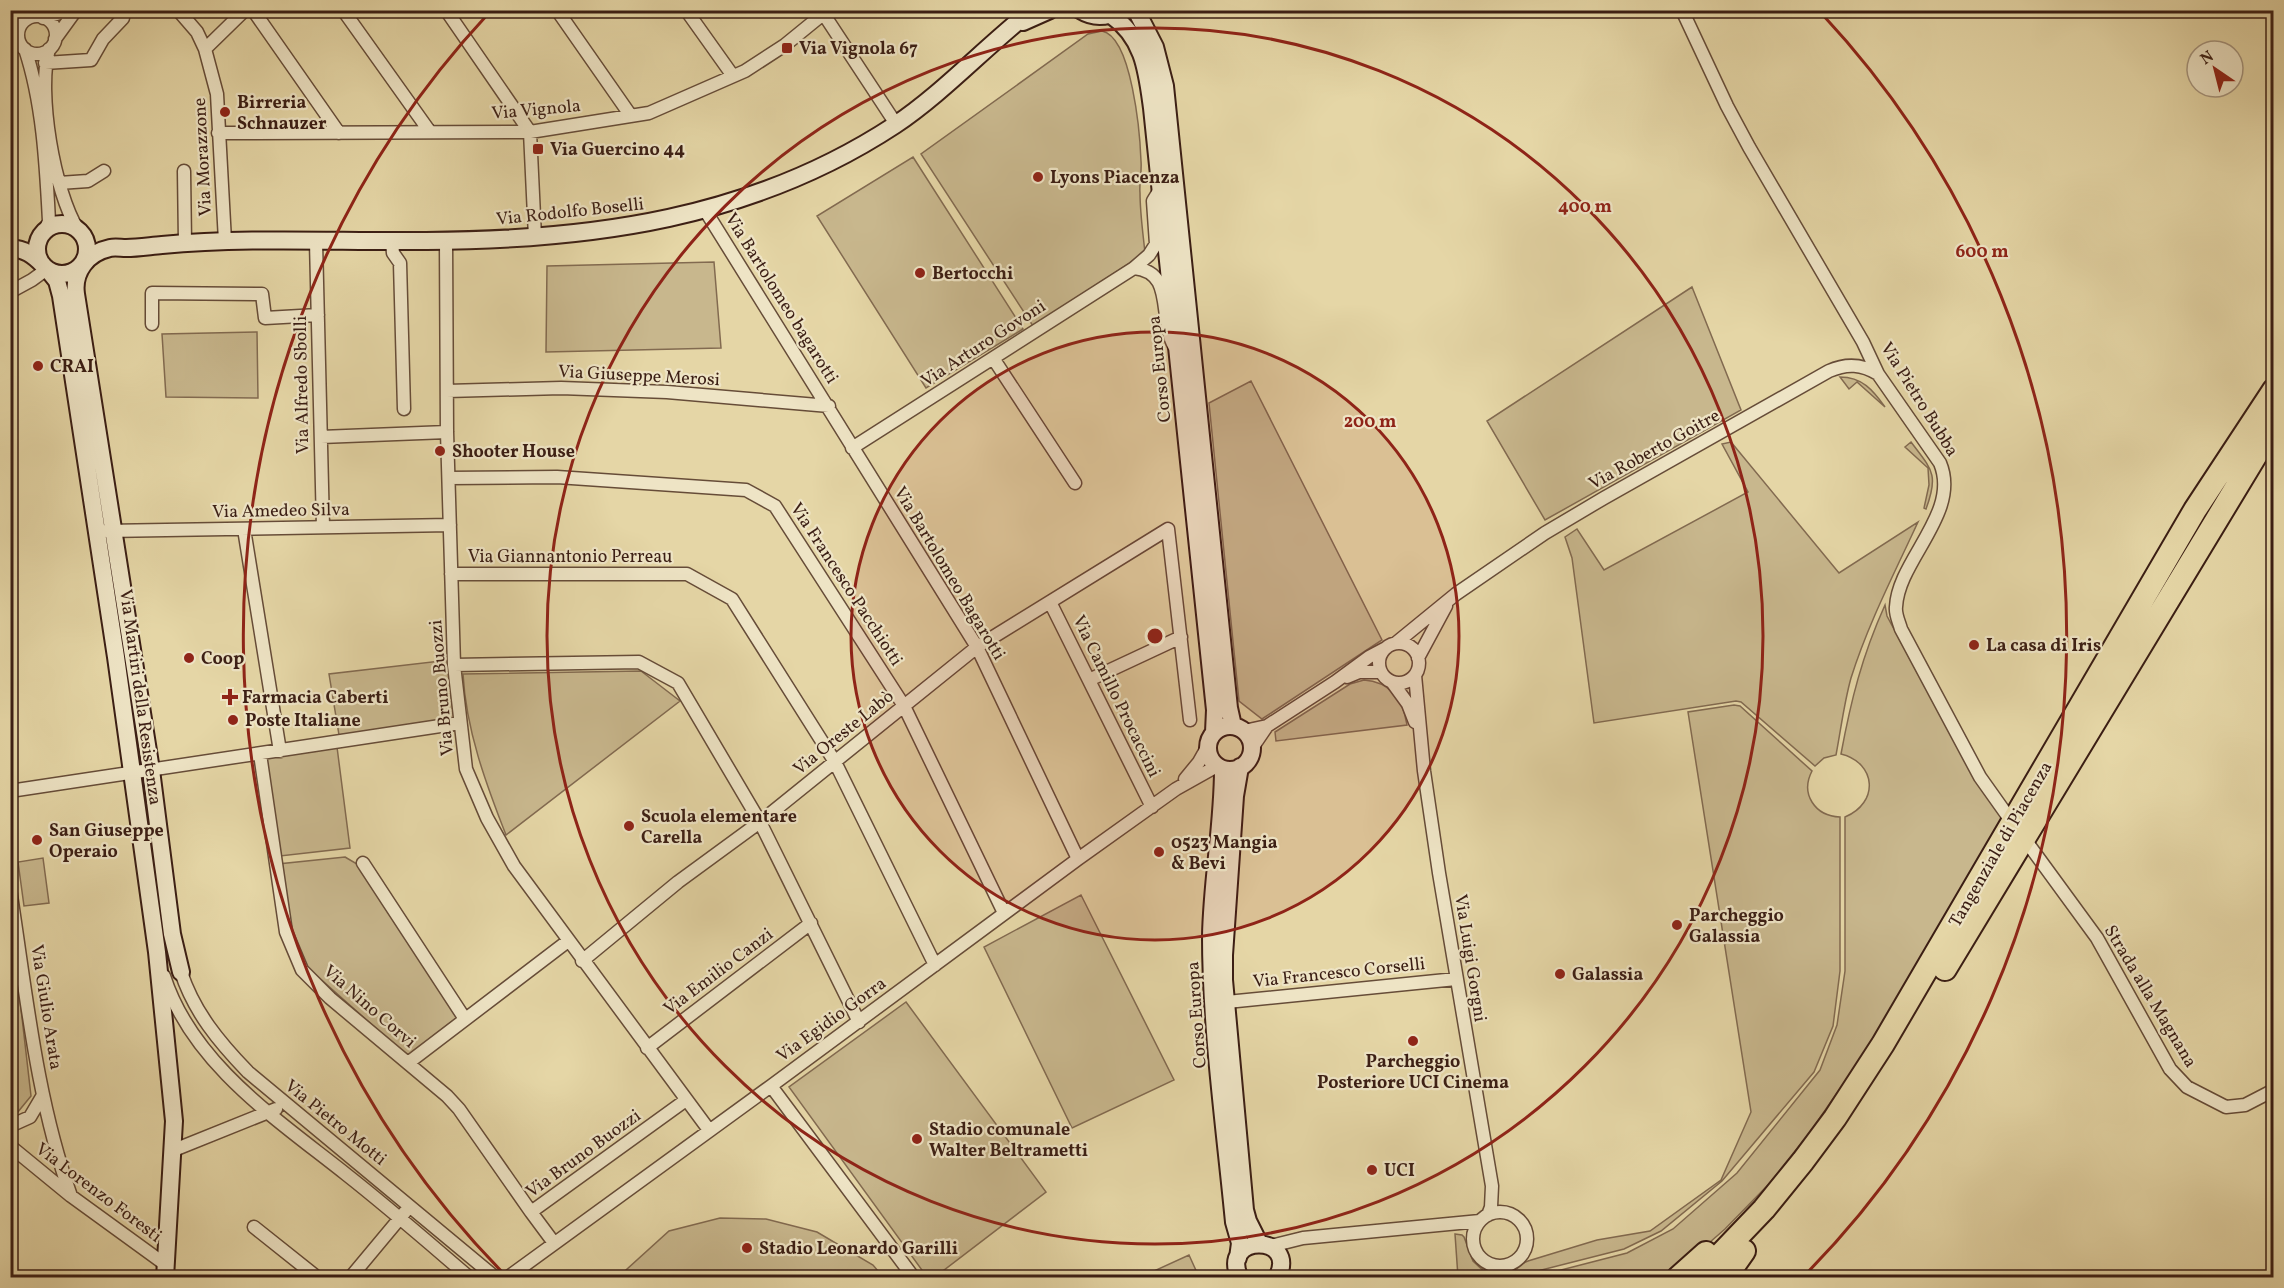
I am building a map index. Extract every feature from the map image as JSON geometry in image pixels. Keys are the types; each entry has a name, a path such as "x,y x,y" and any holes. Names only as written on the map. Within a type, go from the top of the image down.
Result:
{"highway":[{"name":"Tangenziale di Piacenza","path":"1698,1278 1756,1218 1803,1161 1835,1118 1883,1044 2195,510 2274,390"},
{"name":"Tangenziale di Piacenza","path":"1716,1278 1744,1251 1848,1123 2025,838 2213,521 2274,425"},
{"path":"1678,1278 1803,1161"},
{"path":"1725,1278 1744,1251"}],"street":[{"path":"12,10 39,17 53,26 52,44"},
{"path":"18,34 24,22 70,10"},
{"path":"15,249 31,254 46,268 66,274 83,264 87,251 80,232 70,217 58,183 45,102 45,63 52,44 76,10"},
{"name":"Via Morazzone","path":"178,10 197,32 206,49 218,94 218,133 225,241"},
{"path":"206,49 246,10"},
{"path":"253,10 339,133"},
{"path":"343,10 430,132"},
{"path":"557,10 631,117"},
{"path":"686,10 733,76"},
{"name":"Via Rodolfo Boselli","path":"83,264 110,248 225,241 392,242 535,237 614,230 705,210 797,178 850,152 896,124 1032,10"},
{"name":"Via Rodolfo Boselli","path":"1014,26 1050,10"},
{"path":"1080,10 1099,17 1116,13"},
{"name":"Corso Europa","path":"1136,10 1155,47 1165,86 1229,708 1239,729 1250,739 1251,748 1248,759 1226,767"},
{"name":"Via Pietro Bubba","path":"1682,10 1749,147 1863,342 1878,374 1940,463 1945,482 1944,497 1900,588 1896,608 1901,629 1980,777 2007,815"},
{"path":"451,12 530,132 535,237"},
{"path":"824,12 896,124"},
{"name":"Via Vignola","path":"218,133 530,132 631,117 649,113 745,71 785,45 824,12"},
{"name":"Corso Europa","path":"1116,13 1131,32 1144,64 1152,108 1215,710 1210,757 1226,767 1234,808 1224,955 1245,1210 1248,1221 1265,1245 1276,1251 1279,1271"},
{"path":"10,16 30,63 40,118 49,221 37,252 46,268"},
{"path":"45,63 91,60 103,39 123,18"},
{"path":"25,49 37,54 52,44"},
{"path":"58,183 88,181 104,171"},
{"path":"184,171 186,243"},
{"name":"Via Arturo Govoni","path":"852,448 1134,268 1149,255 1156,244 1154,201 1161,188"},
{"name":"Via Bartolomeo bagarotti","path":"705,210 829,406"},
{"path":"15,249 62,224 110,248"},
{"name":"Via Bruno Buozzi","path":"446,241 447,432 454,665 466,768 487,818 514,866 709,1130"},
{"name":"Via Alfredo Sbolli","path":"316,242 323,527"},
{"path":"392,242 393,253 400,264 404,408"},
{"name":"Via Martiri della Resistenza","path":"83,264 77,274 75,288 96,532 157,952 174,1121 165,1271"},
{"path":"10,292 32,280 46,268"},
{"name":"Via Martiri della Resistenza","path":"46,268 55,277 60,291 88,424 114,531 151,770 172,934 181,972"},
{"path":"1134,268 1147,270 1159,281 1167,334 1177,353"},
{"path":"152,324 152,293 262,294 265,318 318,315"},
{"path":"993,358 1075,483"},
{"name":"Via Roberto Goitre","path":"1251,748 1267,726 1335,682 1368,657 1391,646 1456,594 1545,533 1594,503 1829,371 1849,364 1870,369 1878,374"},
{"name":"Via Giuseppe Merosi","path":"447,391 561,388 656,392 829,406"},
{"name":"Via Bartolomeo Bagarotti","path":"829,406 852,448 977,647 1078,860"},
{"path":"321,437 447,432"},
{"name":"Via Francesco Pacchiotti","path":"448,478 557,477 746,490 776,506 904,706 1004,913"},
{"name":"Via Amedeo Silva","path":"96,532 450,525"},
{"path":"244,529 280,751"},
{"name":"Via Oreste Labò","path":"582,961 678,882 760,822 977,647 1168,529 1181,637"},
{"name":"Via Giannantonio Perreau","path":"451,574 687,574 732,599 835,762 935,965"},
{"name":"Via Roberto Goitre","path":"1418,658 1437,619 1456,594"},
{"name":"Via Camillo Procaccini","path":"1050,602 1152,807"},
{"path":"1089,680 1181,637 1190,720"},
{"path":"1408,645 1418,658 1418,670 1405,682 1392,682 1380,672 1379,659 1391,646 1408,645"},
{"path":"454,665 639,662 678,683 760,822 859,1022"},
{"name":"Via Roberto Goitre","path":"1335,682 1359,672 1380,672"},
{"name":"Via Luigi Gorgni","path":"1415,675 1424,771 1456,979 1492,1186 1491,1207 1484,1218"},
{"name":"Via Luigi Gorgni","path":"1392,682 1408,704 1420,734"},
{"path":"10,791 460,723"},
{"path":"1211,739 1226,726 1239,729"},
{"name":"Via Roberto Goitre","path":"1239,729 1267,726"},
{"name":"Via Egidio Gorra","path":"507,1278 1176,789 1194,770 1211,739"},
{"name":"Via Nino Corvi","path":"260,754 286,932 302,970 330,998 447,1096 459,1109 531,1212"},
{"name":"Corso Europa","path":"1226,767 1211,934 1212,986 1234,1222 1240,1244 1239,1271"},
{"name":"Via Egidio Gorra","path":"1176,789 1226,767"},
{"name":"Strada alla Magnana","path":"2030,844 2097,938 2170,1069 2187,1088 2226,1107 2245,1105 2274,1090"},
{"path":"363,863 465,1019"},
{"name":"Via Giulio Arata","path":"10,889 43,1095 71,1196"},
{"name":"Via Emilio Canzi","path":"647,1048 811,923"},
{"path":"408,1063 568,941"},
{"name":"Via Pietro Motti","path":"157,952 174,1002 190,1030 213,1060 269,1113 400,1218 470,1278"},
{"name":"Via Pietro Motti","path":"181,972 188,993 204,1021 224,1048 286,1104 496,1278"},
{"name":"Via Francesco Corselli","path":"1227,1002 1456,979"},
{"path":"771,1086 914,1278"},
{"name":"Via Giulio Arata","path":"10,1126 30,1117 43,1095"},
{"name":"Via Bruno Buozzi","path":"554,1243 531,1212 686,1100"},
{"path":"269,1113 286,1104"},
{"name":"Via Pietro Motti","path":"174,1150 269,1113"},
{"name":"Via Lorenzo Foresti","path":"10,1146 165,1271"},
{"name":"Via Luigi Gorgni","path":"1492,1186 1506,1213"},
{"path":"350,1278 411,1206"},
{"path":"1239,1271 1246,1247 1456,1224 1506,1213 1522,1222 1526,1231 1525,1249 1513,1263 1505,1266 1488,1263 1476,1252 1473,1236 1484,1218"},
{"path":"1456,1224 1473,1236"},
{"path":"254,1227 318,1278"},
{"path":"1279,1271 1298,1240"}],"shaded area":[{"name":"Lyons Piacenza","path":"1102,31 1112,37 1121,50 1132,88 1140,148 1140,200 1145,253 1033,326 921,154 1088,34"},
{"name":"Bertocchi","path":"913,157 1023,329 926,388 817,216"},
{"path":"714,262 721,348 546,352 547,266"},
{"path":"1692,287 1741,410 1545,520 1487,421"},
{"path":"257,332 258,398 166,397 162,334"},
{"path":"1840,377 1861,382 1876,395 1885,407 1857,382 1849,389"},
{"path":"1251,381 1382,640 1262,719 1239,701 1209,403"},
{"path":"1731,442 1839,573 1918,522 1865,638 1846,697 1836,755 1824,758 1815,766 1741,702 1736,701 1594,723 1572,558 1565,537 1577,529 1604,570 1748,492 1722,444"},
{"path":"1911,442 1924,459 1931,473 1933,480 1926,509 1924,508 1929,485 1928,468 1905,447"},
{"path":"1885,605 1887,616 1958,748 2005,821 1911,986 1808,1135 1767,1186 1725,1229 1670,1277 1530,1278 1627,1253 1673,1229 1737,1173 1820,1070 1837,1025 1845,971 1845,817 1864,803 1869,784 1862,766 1841,754 1858,678"},
{"path":"449,660 455,718 339,735 329,674"},
{"path":"641,671 680,701 506,835 484,776 473,736 463,674"},
{"path":"1364,680 1382,684 1394,694 1399,700 1407,725 1276,741 1275,732 1350,684"},
{"path":"1740,706 1812,771 1808,788 1812,802 1823,813 1840,817 1840,971 1833,1026 1814,1072 1722,1181 1661,1231 1624,1249 1514,1277 1497,1275 1482,1266 1495,1271 1505,1271 1528,1261 1597,1240 1650,1231 1721,1180 1751,1112 1688,712"},
{"path":"337,747 350,848 280,856 266,758"},
{"path":"345,857 357,864 459,1016 407,1056 307,967 291,936 278,864"},
{"path":"43,858 49,903 24,906 18,862"},
{"path":"1081,895 1174,1080 1072,1128 984,947"},
{"path":"10,913 31,1096 17,1113 11,1115"},
{"name":"Stadio comunale Walter Beltrametti","path":"906,1002 1046,1192 935,1277 927,1277 789,1087"},
{"name":"Stadio Leonardo Garilli","path":"720,1218 766,1219 817,1232 873,1265 883,1277 623,1277 626,1270 669,1231"},
{"path":"1455,1234 1464,1237 1473,1261 1490,1277 1458,1277"},
{"path":"1189,1255 1199,1277 1141,1277"}],"place":[{"name":"Via Vignola 67","path":"787,48"},
{"name":"Birreria Schnauzer","path":"225,112"},
{"name":"Via Guercino 44","path":"538,149"},
{"name":"Lyons Piacenza","path":"1038,177"},
{"name":"Bertocchi","path":"920,273"},
{"name":"CRAI","path":"38,366"},
{"name":"Shooter House","path":"440,451"},
{"name":"La casa di Iris","path":"1974,645"},
{"name":"Coop","path":"189,658"},
{"name":"Farmacia Caberti","path":"230,697"},
{"name":"Poste Italiane","path":"233,720"},
{"name":"Scuola elementare Carella","path":"629,826"},
{"name":"San Giuseppe Operaio","path":"37,840"},
{"name":"0523 Mangia & Bevi","path":"1159,852"},
{"name":"Parcheggio Galassia","path":"1677,925"},
{"name":"Galassia","path":"1560,974"},
{"name":"Parcheggio Posteriore UCI Cinema","path":"1413,1041"},
{"name":"Stadio comunale Walter Beltrametti","path":"917,1139"},
{"name":"UCI","path":"1372,1170"},
{"name":"Stadio Leonardo Garilli","path":"747,1248"}]}
